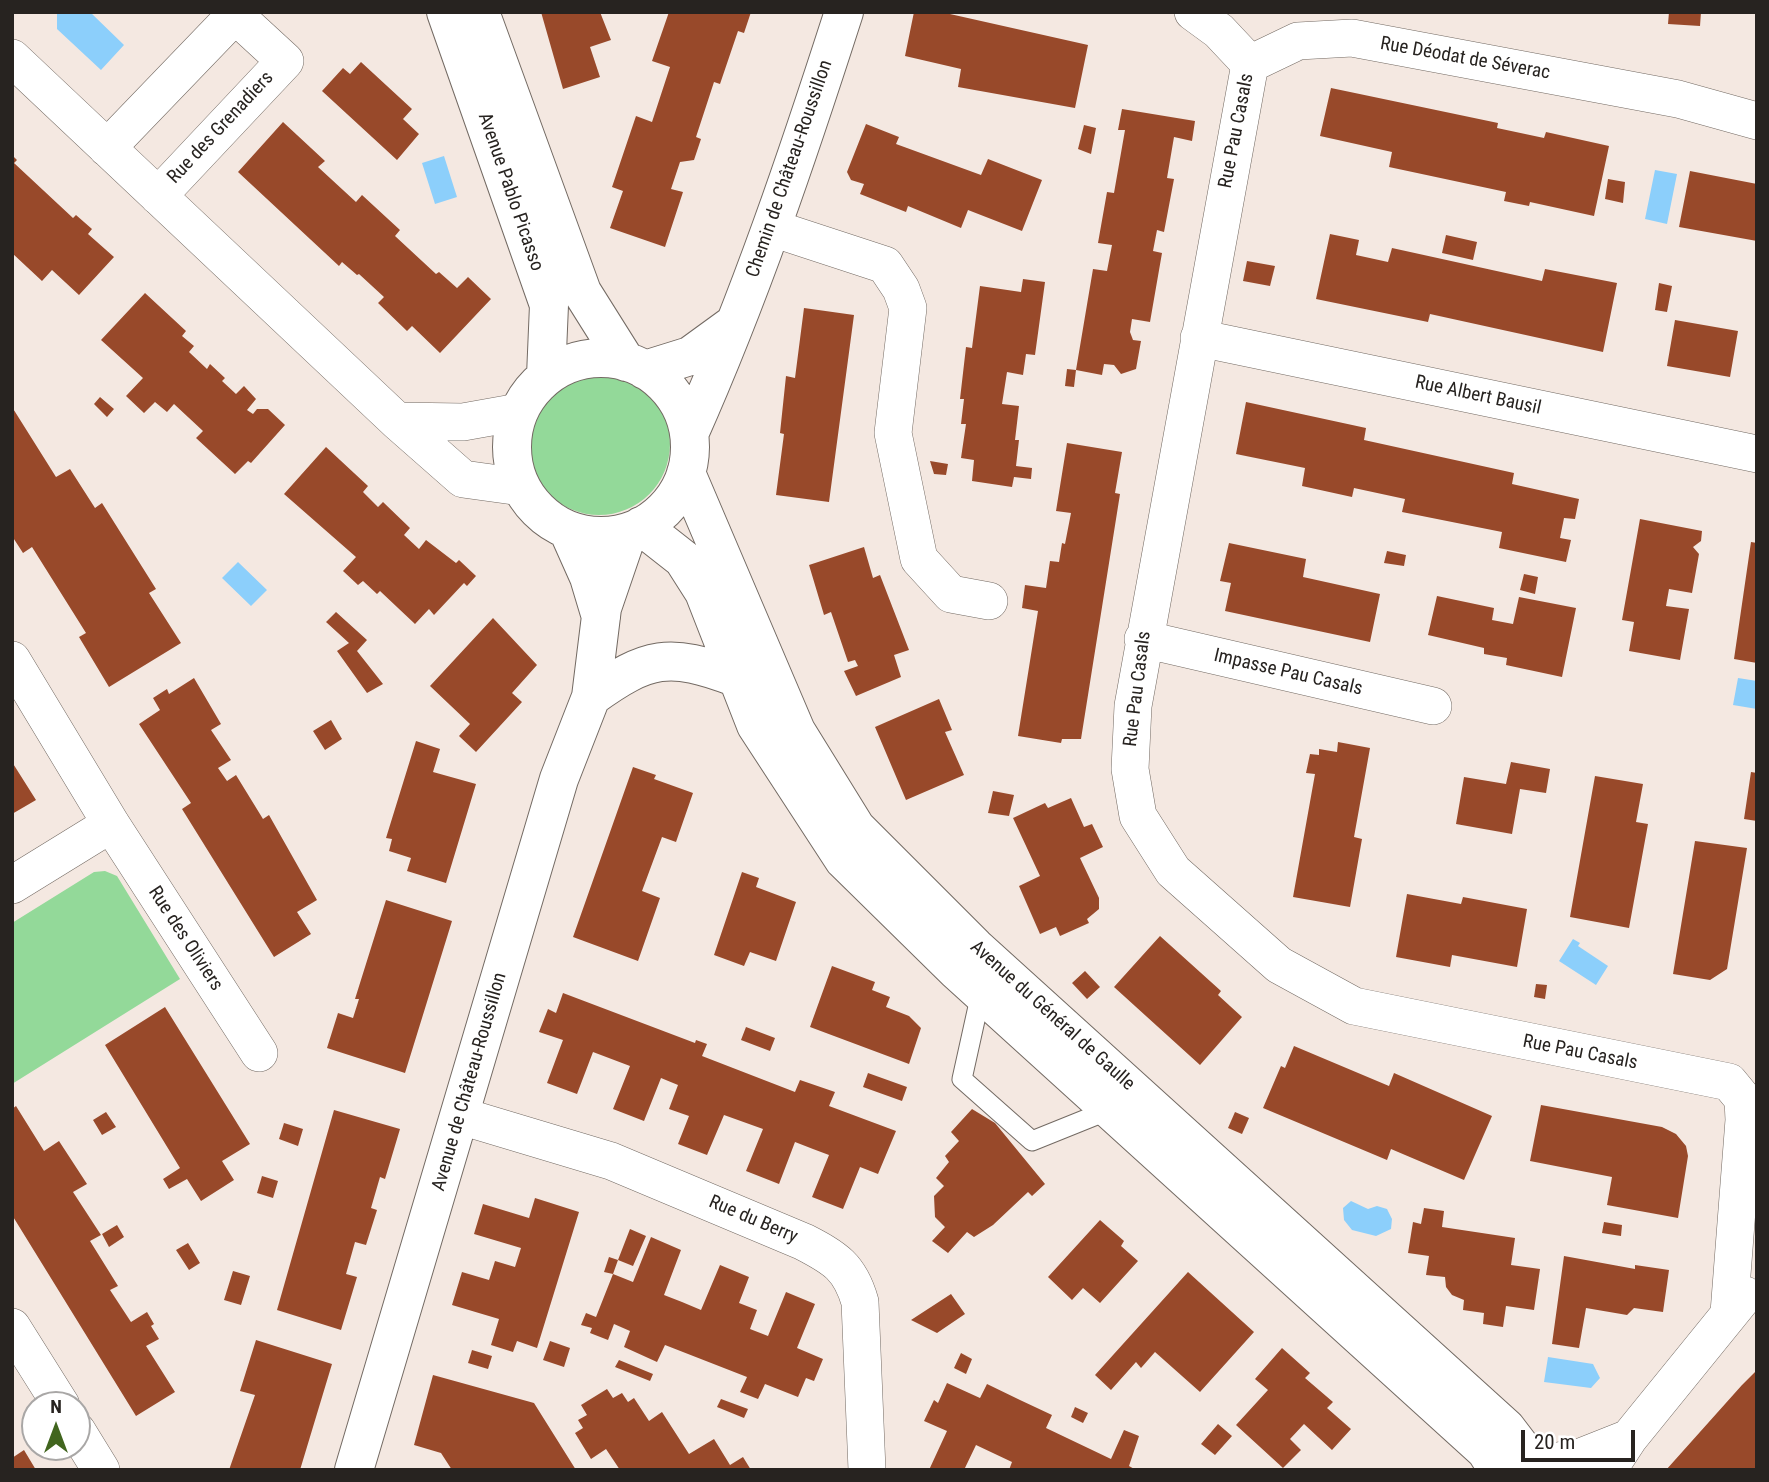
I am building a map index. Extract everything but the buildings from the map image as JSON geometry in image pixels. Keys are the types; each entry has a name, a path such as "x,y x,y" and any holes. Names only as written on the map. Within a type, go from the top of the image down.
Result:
{"main road":[{"name":"Avenue Pablo Picasso","path":"446,12 550,305 546,376"},
{"name":"Avenue Pablo Picasso","path":"480,12 582,292 636,366"},
{"name":"Chemin de Château-Roussillon","path":"689,434 723,360 734,324 772,228 844,12"},
{"path":"636,366 690,356 734,324"},
{"path":"606,358 636,366 666,386 681,409 689,434 686,473 668,504 634,529 597,536 568,530 548,519 533,504 521,486 513,463 512,436 519,412 530,392 546,376 564,365 584,359 606,358"},
{"name":"Avenue du Général de Gaulle","path":"686,473 755,641 796,731 856,828 975,947 1506,1428 1524,1468"},
{"name":"Avenue du Général de Gaulle","path":"634,529 683,559 704,592 756,725 844,860 981,993 1486,1451 1524,1468"},
{"name":"Avenue de Château-Roussillon","path":"354,1470 559,779 591,697 601,617 634,529"},
{"name":"Avenue de Château-Roussillon","path":"568,530 589,577 601,617"},
{"path":"591,697 621,675 658,660 696,662 735,677"}],"street":[{"path":"1194,12 1219,31 1250,64"},
{"name":"Rue des Grenadiers","path":"107,148 235,15 285,61 158,196"},
{"name":"Rue Déodat de Séverac","path":"1250,64 1298,41 1352,38 1678,99 1757,121"},
{"name":"Rue des Grenadiers","path":"12,58 397,421 463,479 521,486"},
{"name":"Rue Pau Casals","path":"1250,64 1143,639 1133,706 1130,769 1138,816 1173,871 1279,965 1354,1006 1728,1082 1750,1106"},
{"path":"772,228 885,265 901,289 908,308 893,433 919,559 951,594 989,601"},
{"name":"Rue Albert Bausil","path":"1199,338 1757,454"},
{"path":"397,421 463,422 519,412"},
{"name":"Impasse Pau Casals","path":"1143,639 1433,706"},
{"name":"Rue des Oliviers","path":"12,660 111,824 259,1053"},
{"path":"12,885 111,824"},
{"path":"1729,1313 1750,1106"},
{"name":"Rue du Berry","path":"461,1116 611,1161 804,1242 832,1257 853,1279 860,1302 867,1470"},
{"path":"1608,1470 1629,1438 1757,1281"},
{"path":"12,1327 52,1391"},
{"path":"1524,1468 1581,1457 1629,1438"},
{"path":"91,1452 102,1470"}],"lane":[{"path":"981,993 962,1079 1032,1141 1109,1110"}],"green space":[{"path":"599,373 626,379 649,394 664,417 670,444 664,471 649,494 626,509 599,515 572,509 549,494 534,471 528,444 534,417 549,394 572,379"},
{"path":"105,871 117,876 180,979 12,1084 12,923 94,872"}],"water":[{"path":"57,12 90,12 124,45 101,70 57,29"},
{"path":"444,156 457,197 435,204 422,163"},
{"path":"1655,170 1677,174 1667,224 1645,219"},
{"path":"238,562 267,590 251,606 222,578"},
{"path":"1738,678 1757,681 1757,709 1733,705"},
{"path":"1573,939 1580,943 1578,946 1608,966 1596,985 1559,961"},
{"path":"1351,1201 1368,1209 1377,1206 1387,1209 1392,1219 1391,1229 1376,1236 1352,1230 1344,1220 1343,1208"},
{"path":"1548,1357 1593,1364 1600,1378 1591,1388 1544,1382"}]}
